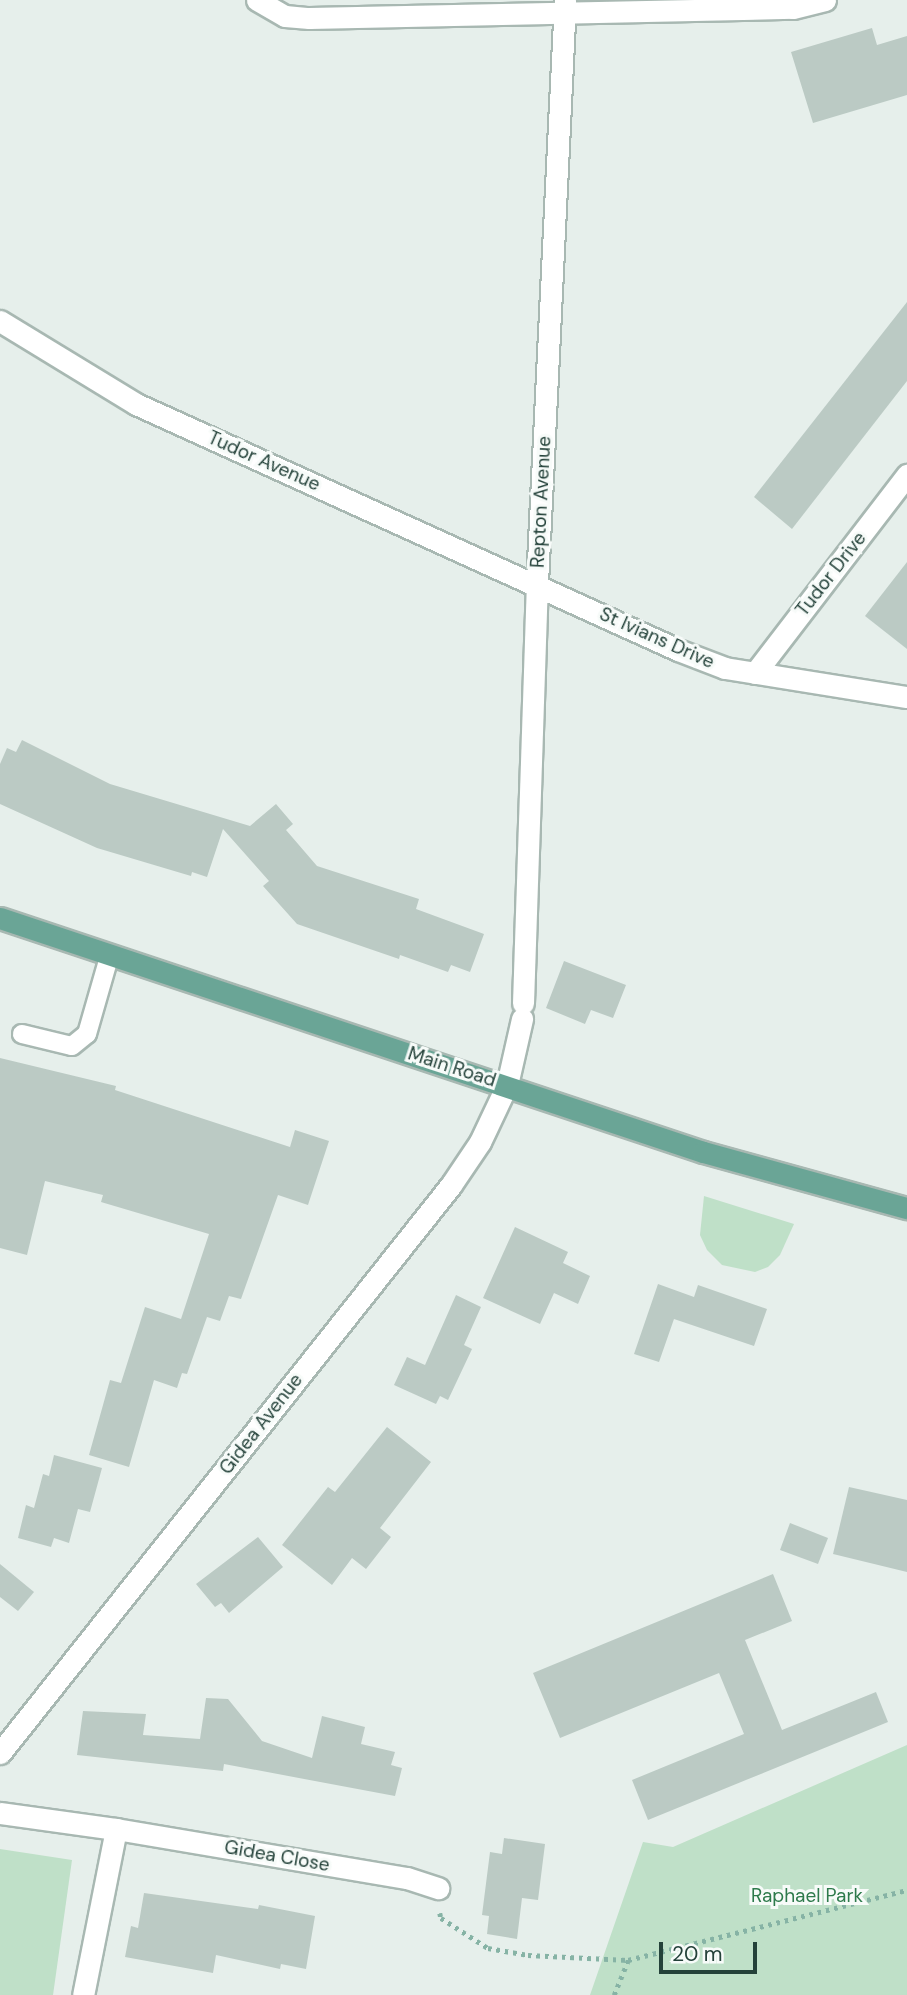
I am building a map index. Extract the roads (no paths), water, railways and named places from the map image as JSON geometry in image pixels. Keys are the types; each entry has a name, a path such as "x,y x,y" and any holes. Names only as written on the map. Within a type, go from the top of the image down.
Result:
{"main road":[{"name":"Main Road","path":"0,918 703,1152 907,1209"}],"street":[{"path":"257,0 285,16 309,18 565,7 792,4 825,0"},
{"name":"Repton Avenue","path":"507,1085 523,1011 537,583 565,7"},
{"name":"Tudor Avenue","path":"0,321 136,404 537,583"},
{"name":"Tudor Drive","path":"755,673 907,475"},
{"name":"St Ivians Drive","path":"537,583 678,650 725,668 907,697"},
{"name":"Gidea Avenue","path":"0,1753 451,1185 480,1142 507,1085"},
{"name":"Gidea Close","path":"0,1812 407,1878 438,1888"},
{"path":"83,1995 116,1829"}],"lane":[{"path":"22,1034 72,1046 87,1034 110,954"}],"park label":[{"name":"Raphael Park","path":"807,1896"}]}
